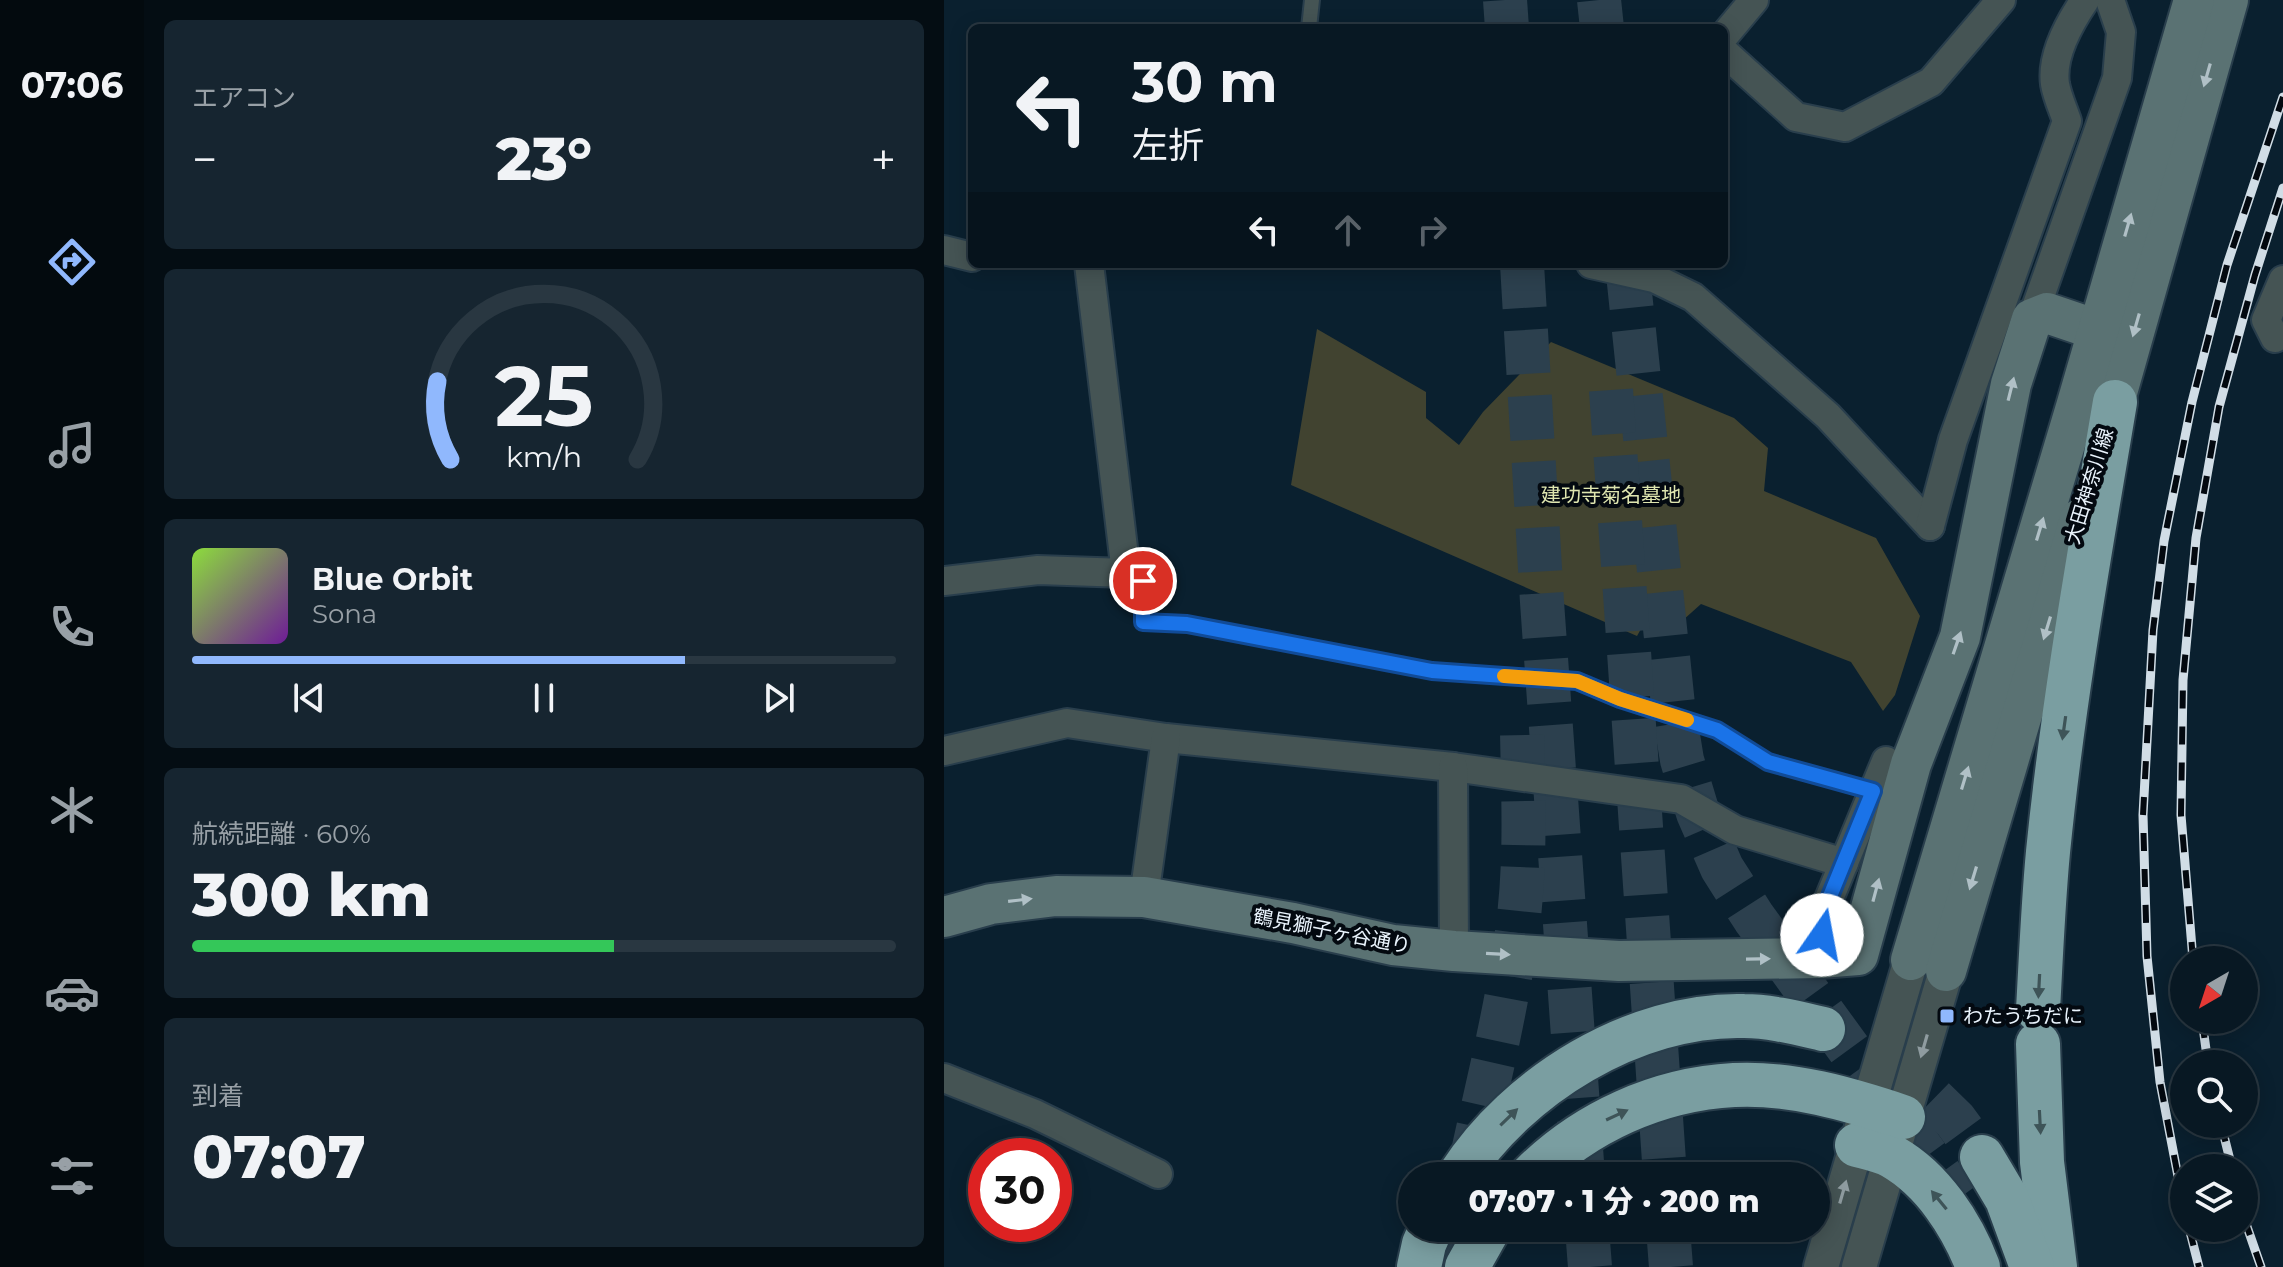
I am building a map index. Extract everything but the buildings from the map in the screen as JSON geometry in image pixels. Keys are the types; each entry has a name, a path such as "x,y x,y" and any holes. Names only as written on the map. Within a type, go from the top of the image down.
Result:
{"highway":[{"path":"2055,1267 2042,1162 2038,1027 2048,852 2083,596 2115,402"},
{"path":"1468,1162 1539,1090 1581,1061 1662,1027 1716,1017 1743,1016 1823,1029"},
{"path":"1545,1162 1595,1125 1640,1104 1690,1090 1735,1085 1780,1087 1825,1094 1880,1131 1937,1197 1955,1222 1978,1267"},
{"path":"1982,1157 2007,1199 2032,1267"},
{"path":"1419,1267 1425,1242"},
{"path":"1467,1267 1481,1242"}],"main road":[{"name":"大田神奈川線","path":"1928,965 2097,330 2194,0"},
{"name":"大田神奈川線","path":"1928,965 2115,402 2228,0"},
{"path":"1820,958 1858,955 1911,764 1960,637 2011,384 2032,319 2047,313 2097,330"},
{"name":"鶴見獅子ヶ谷通り","path":"944,917 991,904 1056,896 1144,897 1293,923 1393,945 1454,951 1619,961 1820,958"}],"street":[{"path":"1728,31 1754,0"},
{"path":"1728,56 1796,117 1845,127 1931,82 2001,0"},
{"path":"1609,268 1654,278 1693,297 1828,416 1930,526 1953,440 2067,121 2055,82 2060,47 2085,0"},
{"path":"2032,319 2117,78 2121,32 2110,0"},
{"path":"944,250 968,256"},
{"path":"944,581 1038,570 1126,573 1089,268"},
{"path":"2275,338 2266,320 2283,280"},
{"path":"944,751 1067,723 1166,738 1453,767 1681,799 1735,830 1844,863"},
{"path":"1144,897 1166,738"},
{"path":"1820,958 1824,911 1886,761"},
{"path":"1453,767 1454,951"},
{"path":"1821,1267 1880,1131 1928,965"},
{"path":"944,1078 1035,1114 1158,1174"},
{"path":"1859,1267 1880,1131"}],"lane":[{"path":"1309,24 1312,0"},
{"path":"1126,573 1143,581 1143,622 1187,624 1432,671 1577,681 1620,699 1717,730 1768,762 1873,791"}],"green space":[{"name":"建功寺菊名墓地","path":"1317,329 1426,392 1426,418 1459,445 1483,412 1551,342 1734,418 1768,448 1764,491 1876,538 1920,616 1895,695 1883,711 1851,662 1701,604 1682,621 1654,606 1637,636 1291,485"}],"tunnel":[{"path":"1505,0 1507,24"},
{"path":"1599,0 1602,24"},
{"path":"1522,268 1542,602 1582,1162"},
{"path":"1627,268 1673,705 1682,760 1698,813 1722,868 1754,918 1958,1199"},
{"path":"1611,390 1664,1162"},
{"path":"1471,1162 1504,1012 1519,916 1523,847 1522,732"},
{"path":"1882,1058 1919,1085 1955,1120 1982,1157"},
{"path":"1448,1267 1454,1242"},
{"path":"1588,1242 1590,1267"},
{"path":"1669,1242 1671,1267"}],"railway":[{"path":"2174,1154 2160,1082 2147,956 2143,815 2153,630 2164,541 2192,402 2227,265 2283,97"},
{"path":"2192,946 2181,815 2183,680 2196,538 2219,407 2255,275 2283,188"},
{"path":"2204,1034 2206,1050"},
{"path":"2224,1138 2228,1154"},
{"path":"2193,1242 2199,1267"},
{"path":"2252,1242 2261,1267"}],"slow traffic":[{"path":"1504,676 1577,681 1620,699 1687,720"}],"place":[{"name":"わたうちだに","path":"1947,1016"}],"route":[{"path":"1143,581 1143,622 1187,624 1432,671 1577,681 1620,699 1717,730 1768,762 1873,791 1824,911 1822,935"}]}
